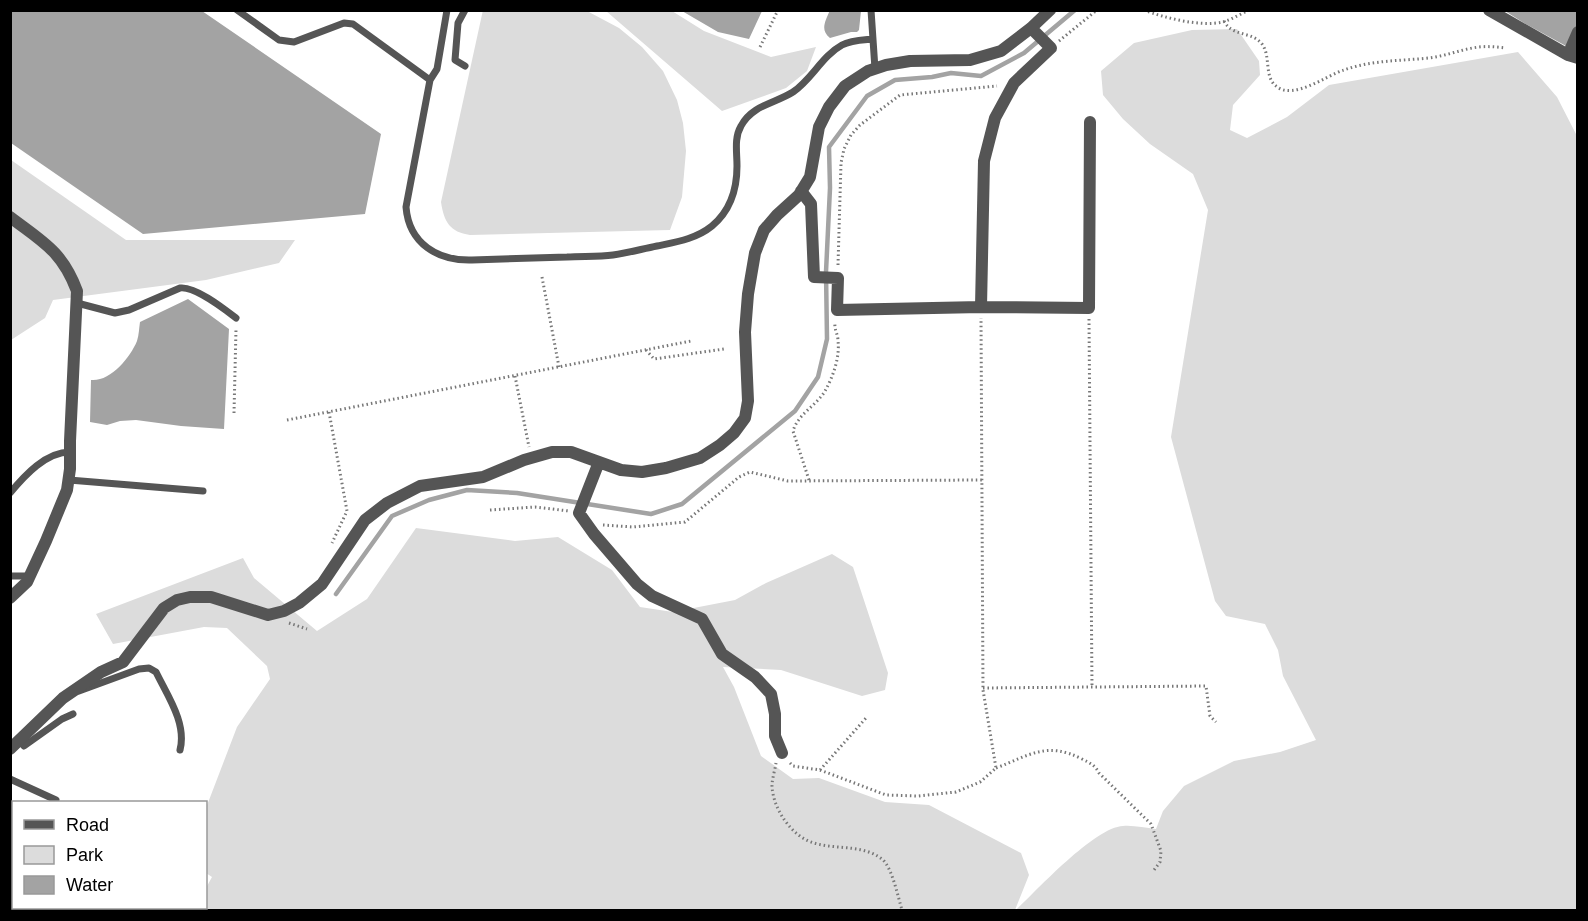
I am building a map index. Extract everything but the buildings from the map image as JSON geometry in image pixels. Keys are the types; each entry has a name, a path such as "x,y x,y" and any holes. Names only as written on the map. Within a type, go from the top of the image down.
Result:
{"street":[{"path":"1489,10 1573,57 1578,32"},
{"path":"13,741 72,692 101,672 123,662 164,608 177,600 190,597 212,597 268,615 284,611 299,603 322,584 365,520 387,503 420,486 483,477 552,452 571,452 621,470 642,472 700,458 734,433 745,418 748,401 745,332 755,253 764,230 801,191 810,177 819,127 828,107 845,86 868,71 910,61 970,60 1001,51 1031,28 1044,12"},
{"path":"981,307 984,161 995,117 1014,83 1051,48 1031,28"},
{"path":"801,191 811,204 814,277 838,278 837,310 981,307 1089,308 1090,122"},
{"path":"10,217 59,256 71,274 77,291 67,490 27,582 10,598"},
{"path":"599,462 587,491 583,518 637,584 652,596 702,619 722,654 755,677 771,694 776,736 782,753"}],"lane":[{"path":"237,10 279,40 294,42 344,23 353,24 430,80"},
{"path":"447,10 437,69 430,80 406,207 407,220 425,246 440,255 465,260 614,255 697,236 711,227 727,209 733,198 737,168 737,137 741,125 758,109 795,90 835,49 844,43 873,39"},
{"path":"465,10 458,23 455,60 465,66"},
{"path":"871,10 875,69"},
{"path":"77,303 115,313 129,310 186,287 218,304 236,318"},
{"path":"10,493 43,461 58,452 70,452"},
{"path":"69,480 203,491"},
{"path":"10,576 30,576"},
{"path":"72,692 84,690 139,669 149,668 156,672 180,723 182,741 180,750"},
{"path":"13,741 24,746 62,719 73,714"},
{"path":"10,779 56,800"}],"path":[{"path":"760,47 778,10"},
{"path":"1051,48 1098,10"},
{"path":"1144,10 1183,21 1224,21 1249,10"},
{"path":"1224,21 1235,33 1261,43 1268,59 1269,74 1273,84 1284,90 1301,88 1341,70 1380,61 1430,58 1476,48 1506,48"},
{"path":"838,278 841,163 844,149 851,135 860,125 900,95 1014,83"},
{"path":"542,277 560,367"},
{"path":"981,307 983,688 996,768"},
{"path":"1089,308 1092,687"},
{"path":"809,480 793,432 795,424 815,404 831,379 838,350 835,329 837,310"},
{"path":"234,413 236,318"},
{"path":"287,420 691,341"},
{"path":"646,350 654,359 724,349"},
{"path":"515,375 531,458"},
{"path":"328,552 347,511 329,412"},
{"path":"490,510 535,507 633,527 686,522 739,477 750,471 788,481 982,480"},
{"path":"287,622 307,629"},
{"path":"983,688 1206,686 1210,716 1216,722"},
{"path":"820,770 866,718"},
{"path":"902,910 884,860 866,850 813,843 792,831 777,806 772,786 777,758 782,753 792,766 820,770 886,795 918,796 956,792 980,782 996,768 1046,749 1066,751 1096,766 1099,773 1151,824 1161,851 1160,862 1154,870"}],"green space":[{"path":"483,10 587,11 619,28 642,47 663,71 677,100 683,123 686,151 682,197 670,230 470,235 463,234 449,225 441,202"},
{"path":"606,11 672,11 704,31 771,57 816,47 807,71 786,88 722,111"},
{"path":"1237,29 1259,61 1260,75 1233,105 1230,130 1247,138 1287,117 1329,85 1518,52 1557,97 1577,136 1577,910 1016,910 1067,861 1097,837 1111,829 1123,826 1156,829 1163,811 1184,786 1234,761 1280,752 1316,740 1283,676 1278,650 1265,624 1226,616 1215,601 1171,437 1208,210 1193,174 1150,144 1123,119 1103,95 1101,71 1134,43 1192,30"},
{"path":"11,160 126,240 295,240 279,263 206,280 53,300 45,318 11,340"},
{"path":"416,528 515,541 558,537 612,570 640,607 673,612 735,600 766,583 832,554 853,567 888,673 885,690 862,696 781,670 723,667 734,687 761,756 793,779 819,778 885,802 929,805 1021,853 1029,875 1015,910 191,910 207,909 207,886 212,877 207,874 207,805 237,727 270,679 267,666 227,628 204,627 113,644 96,614 243,558 254,578 317,631 367,599"},
{"path":"10,844 12,844 12,909 153,910 11,910"}],"water":[{"path":"11,10 202,11 381,134 365,214 143,234 11,143"},
{"path":"830,10 861,11 859,30 830,38 824,29"},
{"path":"1574,10 1577,12 1577,52 1505,11"},
{"path":"682,11 762,11 749,39 718,32"},
{"path":"188,299 229,329 224,429 136,420 107,425 90,422 91,380 98,380 112,373 130,355 137,341 140,322"}],"waterway":[{"path":"336,594 392,516 429,500 467,490 517,493 651,514 682,504 795,411 818,377 827,339 829,147 867,96 895,80 951,73 981,76 1024,53 1075,10"}]}
